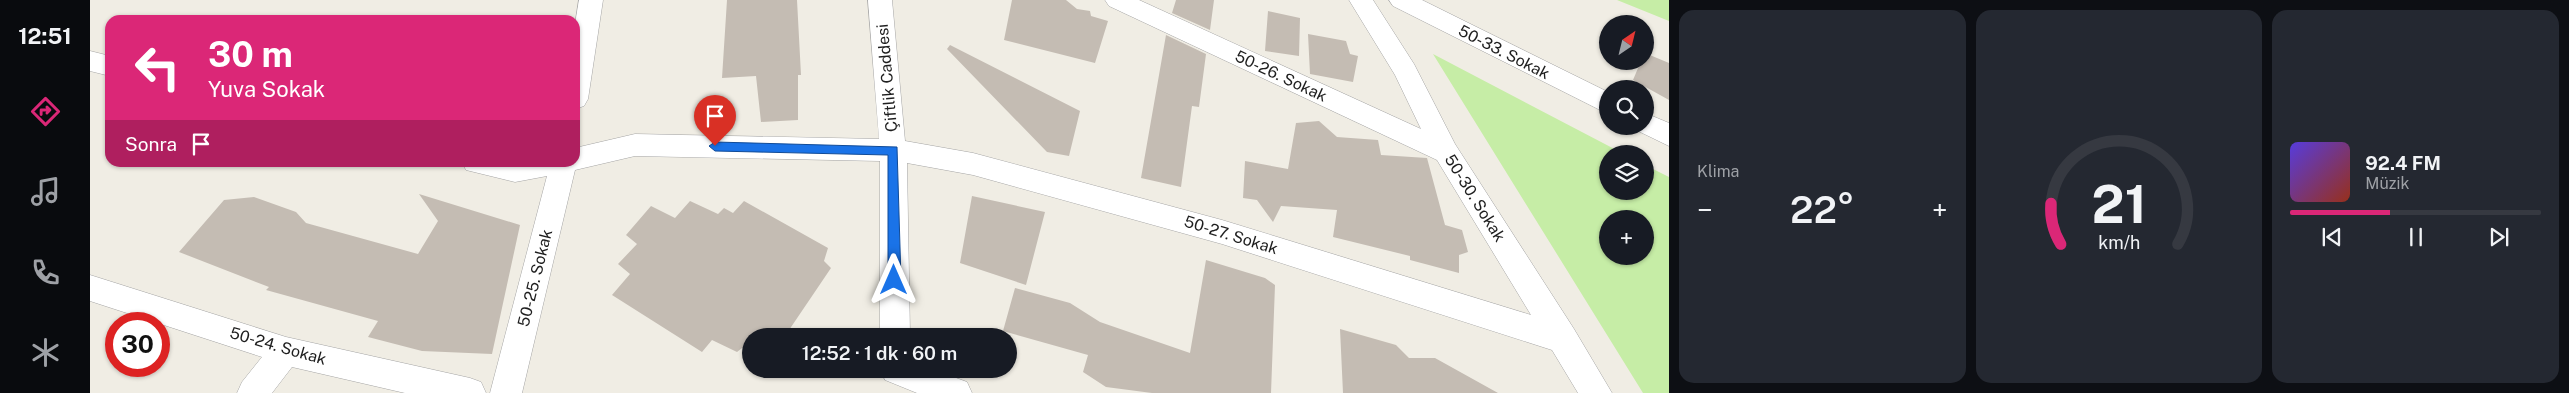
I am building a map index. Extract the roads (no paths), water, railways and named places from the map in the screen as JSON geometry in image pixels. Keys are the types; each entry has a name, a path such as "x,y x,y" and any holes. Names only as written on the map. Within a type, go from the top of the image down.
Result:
{"street":[{"path":"580,68 591,0"},
{"name":"Çiftlik Caddesi","path":"880,0 893,150 895,328"},
{"name":"50-26. Sokak","path":"1117,0 1446,152"},
{"name":"50-30. Sokak","path":"1361,0 1405,71 1446,152 1596,393"},
{"name":"50-33. Sokak","path":"1401,0 1599,99"},
{"path":"90,61 105,65"},
{"path":"1654,128 1669,135"},
{"name":"50-27. Sokak","path":"580,158 635,145 893,150 973,164 1055,184 1222,232 1563,339"},
{"path":"497,167 515,171 535,167"},
{"name":"50-25. Sokak","path":"506,393 563,167"},
{"name":"50-24. Sokak","path":"90,288 286,351 470,393"},
{"path":"253,393 286,351"},
{"path":"900,378 956,393"}]}
